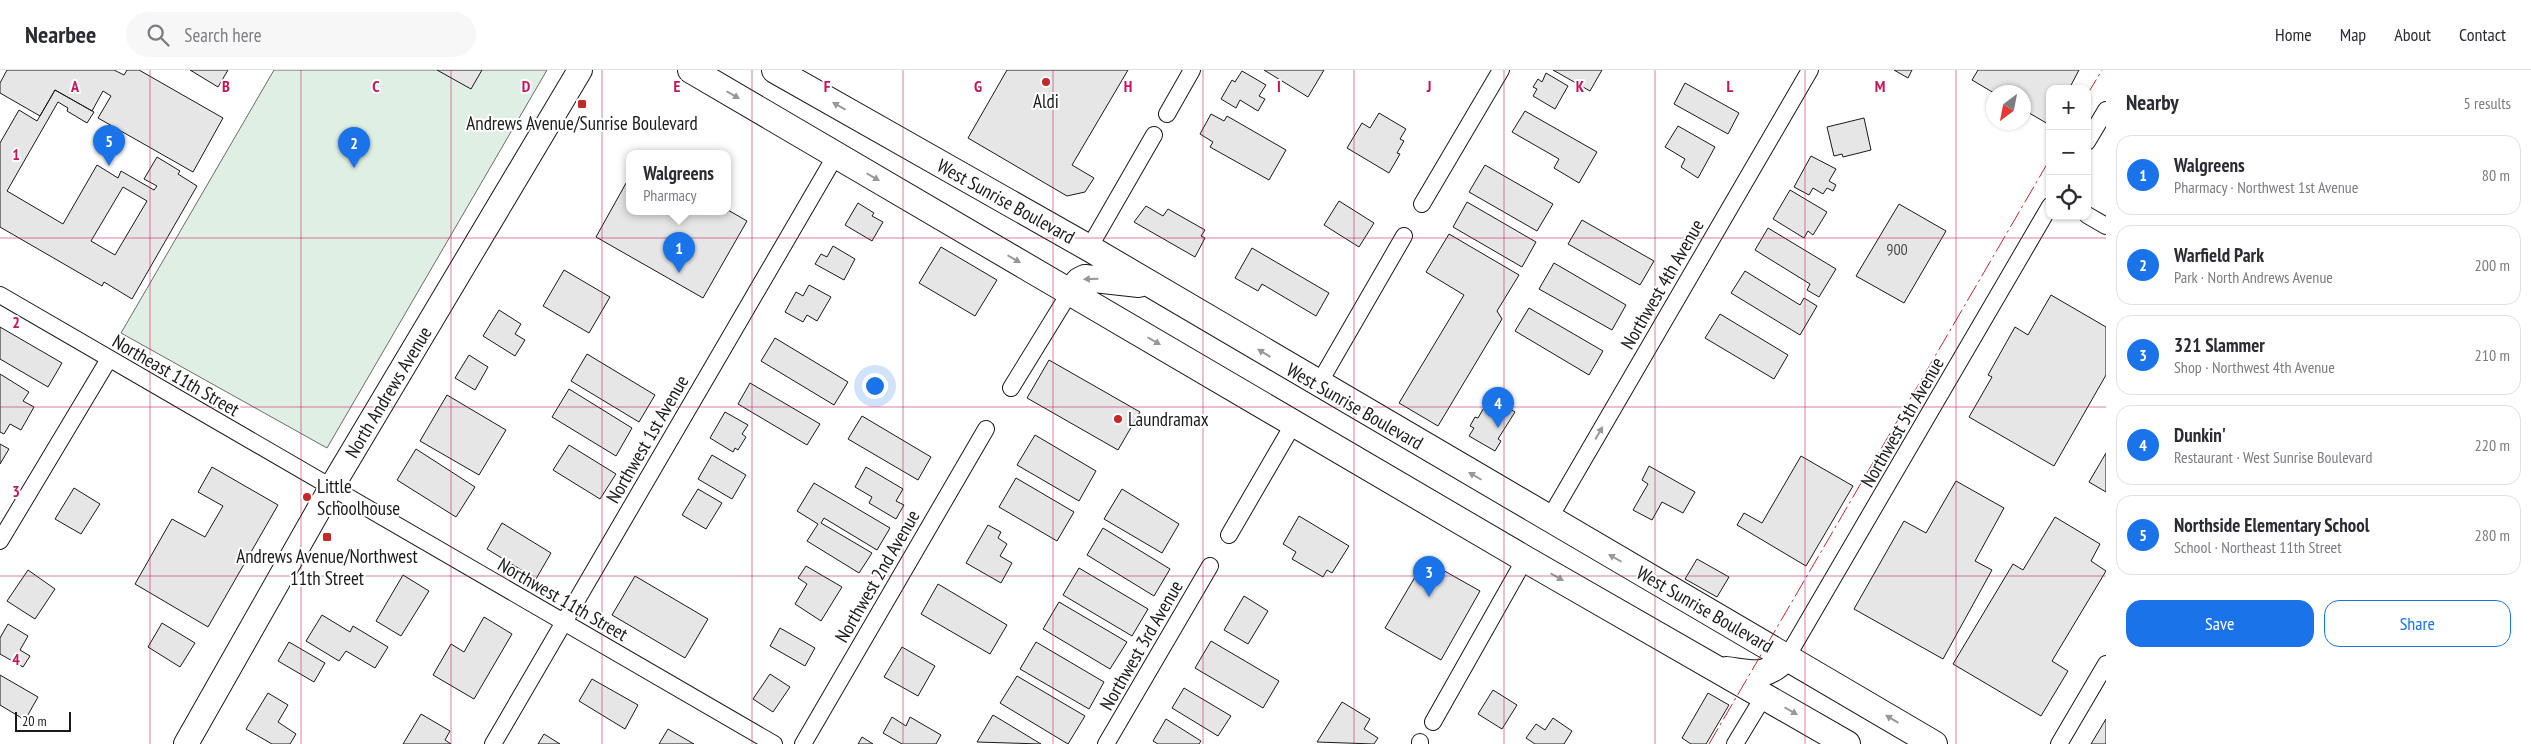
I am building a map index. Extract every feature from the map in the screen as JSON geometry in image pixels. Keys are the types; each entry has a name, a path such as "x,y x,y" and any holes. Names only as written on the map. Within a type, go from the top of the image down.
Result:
{"main road":[{"name":"North Andrews Avenue","path":"186,744 331,488 580,70"},
{"path":"691,70 1525,559 1847,744"},
{"name":"West Sunrise Boulevard","path":"775,70 1089,248 1318,385 1934,744"},
{"path":"1070,292 1079,281 1085,278 1153,286"},
{"path":"1718,669 1756,674 1771,671 1787,657"}],"street":[{"path":"1167,114 1192,70"},
{"path":"1422,204 1501,70"},
{"name":"Northwest 4th Avenue","path":"1549,519 1810,70"},
{"path":"2091,135 2106,110"},
{"path":"1089,248 1154,135"},
{"name":"Northwest 1st Avenue","path":"493,744 836,155"},
{"name":"Northwest 5th Avenue","path":"1787,657 2046,213"},
{"path":"2091,217 2106,226"},
{"path":"1318,385 1404,236"},
{"path":"1011,388 1070,292"},
{"name":"Northeast 11th Street","path":"0,295 331,488"},
{"path":"0,541 108,359"},
{"path":"1228,535 1294,423"},
{"name":"Northwest 2nd Avenue","path":"803,744 986,429"},
{"name":"Northwest 11th Street","path":"331,488 774,744"},
{"path":"1433,722 1525,559"},
{"name":"Northwest 3rd Avenue","path":"1106,744 1210,566"},
{"path":"2059,744 2106,664"},
{"path":"1735,744 1764,696"}],"green space":[{"path":"274,70 547,70 327,448 121,333"}],"building":[{"path":"7,70 114,70 124,75 127,70 139,70 223,118 193,172 98,118 111,96 103,91 92,111 55,90 40,116 0,93 0,83"},
{"path":"190,70 228,70 218,87"},
{"path":"437,70 482,70 471,89"},
{"path":"1007,70 1128,70 1072,165 1094,178 1085,192 1067,196 968,138"},
{"path":"1264,70 1324,70 1308,97"},
{"path":"1553,70 1602,70 1590,91"},
{"path":"1894,70 1912,70 1908,78"},
{"path":"1978,70 2079,70 2071,85 2046,85 2046,123 2031,114 2031,85 1986,85 1986,88 1972,80"},
{"path":"1242,71 1266,85 1259,96 1265,99 1258,111 1240,100 1236,108 1221,99 1232,80 1235,82"},
{"path":"1546,73 1568,86 1555,109 1533,96 1537,89 1533,87 1538,79 1542,82"},
{"path":"1685,83 1739,113 1728,134 1674,104"},
{"path":"55,90 94,112 87,123 67,111 68,108 58,102 7,191 63,224 97,165 118,178 121,171 154,190 157,186 144,179 157,157 180,171 178,174 197,186 132,299 104,282 102,286 0,227 0,143 19,110 37,121","holes":["123,187 147,201 115,255 91,241"]},
{"path":"1525,111 1597,152 1579,183 1554,168 1559,159 1512,132"},
{"path":"1379,113 1406,129 1400,139 1404,141 1397,153 1400,154 1389,173 1347,148 1362,123 1370,128"},
{"path":"1211,114 1224,121 1227,116 1286,150 1269,180 1210,147 1213,142 1200,134"},
{"path":"1864,118 1871,150 1843,157 1842,154 1834,156 1827,127"},
{"path":"1678,126 1715,147 1698,178 1681,167 1685,159 1665,147"},
{"path":"1811,156 1836,169 1829,181 1836,185 1833,191 1827,188 1823,194 1813,188 1809,195 1794,187"},
{"path":"1485,165 1553,204 1537,231 1469,192"},
{"path":"626,183 626,215 731,215 731,212 747,221 703,298 596,237"},
{"path":"1790,190 1827,212 1813,235 1808,231 1804,238 1773,219"},
{"path":"1339,201 1374,223 1359,247 1324,225"},
{"path":"1467,202 1536,242 1522,267 1453,227"},
{"path":"858,203 874,213 872,216 883,222 872,241 845,225"},
{"path":"1899,204 1946,231 1904,303 1856,276"},
{"path":"1146,206 1163,216 1168,209 1205,230 1201,236 1205,238 1195,257 1134,222"},
{"path":"1582,220 1654,261 1640,285 1568,244"},
{"path":"1768,228 1836,269 1819,297 1807,290 1810,284 1755,250"},
{"path":"1449,234 1519,275 1497,311 1502,319 1438,426 1399,403 1464,295 1426,272"},
{"path":"833,246 855,259 844,280 815,264 821,254 827,257"},
{"path":"941,247 997,280 975,316 919,283"},
{"path":"1252,248 1329,293 1316,316 1262,284 1258,291 1235,278"},
{"path":"1554,263 1626,305 1612,330 1539,289"},
{"path":"564,270 610,297 589,333 543,306"},
{"path":"1745,271 1800,305 1804,298 1817,306 1800,335 1731,293"},
{"path":"809,285 831,297 817,321 807,315 803,322 785,312 796,292 803,296"},
{"path":"2051,295 2106,327 2106,375 2054,466 1969,417 1992,377 1988,375 2015,327 2028,335"},
{"path":"1529,308 1603,351 1589,375 1515,331"},
{"path":"499,310 521,324 515,334 525,340 515,356 483,336"},
{"path":"1720,314 1788,355 1774,379 1705,338"},
{"path":"0,327 62,363 48,387 0,359"},
{"path":"775,338 848,382 834,405 761,361"},
{"path":"587,354 655,395 639,422 571,381"},
{"path":"469,355 488,367 475,390 455,378"},
{"path":"1049,360 1140,412 1118,450 1027,398"},
{"path":"0,374 29,392 23,401 34,407 21,430 10,424 4,434 0,432"},
{"path":"750,383 820,424 807,445 738,404"},
{"path":"569,389 632,428 616,456 552,417"},
{"path":"447,395 506,430 479,475 420,441"},
{"path":"1490,397 1515,412 1498,439 1501,441 1495,451 1469,436 1474,428 1470,426 1475,417 1478,418"},
{"path":"725,412 748,425 742,434 746,437 738,450 735,448 733,452 710,438"},
{"path":"862,416 931,457 918,480 848,439"},
{"path":"1035,435 1096,471 1079,501 1017,465"},
{"path":"0,444 9,449 0,464"},
{"path":"569,445 616,474 600,499 553,470"},
{"path":"416,449 475,487 456,517 397,480"},
{"path":"2106,453 2106,492 2089,482"},
{"path":"712,455 746,475 732,499 698,479"},
{"path":"1801,456 1853,486 1806,566 1737,525 1744,513 1762,523"},
{"path":"1649,466 1695,492 1683,513 1662,502 1652,520 1633,510 1648,484 1642,480"},
{"path":"212,467 278,505 208,627 135,584 172,519 205,537 223,506 198,492"},
{"path":"866,467 903,489 896,501 904,505 896,519 869,503 872,497 855,487"},
{"path":"1016,478 1074,512 1057,541 999,507"},
{"path":"1956,481 2004,508 1975,561 1992,570 1943,659 1854,609 1904,521 1926,533"},
{"path":"814,483 890,528 877,550 824,518 821,523 872,553 859,573 807,541 818,524 797,511"},
{"path":"74,488 100,504 81,534 55,519"},
{"path":"698,489 722,503 706,529 682,515"},
{"path":"1122,489 1179,524 1162,553 1104,519"},
{"path":"1299,516 1349,546 1332,573 1327,570 1323,577 1292,559 1296,552 1283,544"},
{"path":"2055,517 2100,544 2091,561 2106,571 2052,661 2068,671 2041,716 1953,664 2013,564 2023,570"},
{"path":"502,523 551,553 536,579 487,549"},
{"path":"988,525 1001,532 998,538 1007,544 1000,556 1012,563 1001,583 966,563"},
{"path":"1103,528 1170,569 1154,596 1087,555"},
{"path":"1697,559 1729,577 1717,597 1685,579"},
{"path":"1425,560 1480,591 1441,660 1385,628"},
{"path":"806,566 842,587 821,621 795,604 807,584 798,578"},
{"path":"1079,568 1148,609 1132,636 1063,595"},
{"path":"28,570 55,589 35,619 7,601"},
{"path":"403,575 429,591 401,636 376,621"},
{"path":"635,576 708,619 685,658 612,615"},
{"path":"938,584 1007,625 990,654 921,614"},
{"path":"1244,596 1268,611 1248,644 1224,630"},
{"path":"1059,602 1127,642 1110,669 1043,629"},
{"path":"322,615 350,632 353,626 388,647 375,668 346,651 339,661 306,641"},
{"path":"484,617 512,634 474,699 433,675 451,644 464,652"},
{"path":"162,623 195,643 180,667 148,647"},
{"path":"8,624 28,636 20,650 30,656 23,667 0,654 0,638"},
{"path":"780,628 815,648 805,666 770,646"},
{"path":"1211,641 1279,681 1263,708 1195,668"},
{"path":"289,642 325,663 314,682 278,661"},
{"path":"1036,642 1104,682 1089,709 1020,669"},
{"path":"902,647 935,666 918,696 884,677"},
{"path":"770,674 790,687 773,712 753,699"},
{"path":"0,675 38,697 25,720 0,705"},
{"path":"1017,676 1085,716 1068,744 1000,703"},
{"path":"592,679 638,705 625,729 579,701"},
{"path":"1184,688 1231,716 1218,736 1172,708"},
{"path":"1493,690 1517,705 1502,729 1478,714"},
{"path":"268,693 288,705 278,722 296,734 290,744 272,744 246,729"},
{"path":"1708,693 1729,705 1706,744 1691,744 1682,738"},
{"path":"1342,702 1370,719 1364,729 1378,738 1374,744 1317,742"},
{"path":"421,714 450,731 445,740 451,744 403,744"},
{"path":"993,715 1041,744 977,742"},
{"path":"892,717 906,726 910,717 941,735 936,744 902,744 883,733"},
{"path":"1553,718 1572,731 1564,744 1535,744 1526,738 1536,724 1545,730"},
{"path":"1166,719 1201,741 1199,744 1158,744 1153,741"},
{"path":"2106,719 2106,744 2091,744"},
{"path":"668,729 694,744 659,744"},
{"path":"544,734 560,744 538,744"},
{"path":"862,737 873,744 858,744"}],"power":[{"path":"2091,88 2102,70"},
{"path":"1709,744 2046,166"}],"place":[{"name":"Aldi","path":"1046,82"},
{"name":"Andrews Avenue/Sunrise Boulevard","path":"582,104"},
{"name":"Northside Elementary School","path":"109,166"},
{"name":"Warfield Park","path":"354,168"},
{"name":"Walgreens","path":"679,273"},
{"name":"Laundramax","path":"1118,419"},
{"name":"Dunkin'","path":"1498,428"},
{"name":"Little Schoolhouse","path":"307,497"},
{"name":"Andrews Avenue/Northwest 11th Street","path":"327,537"},
{"name":"321 Slammer","path":"1429,597"}]}
